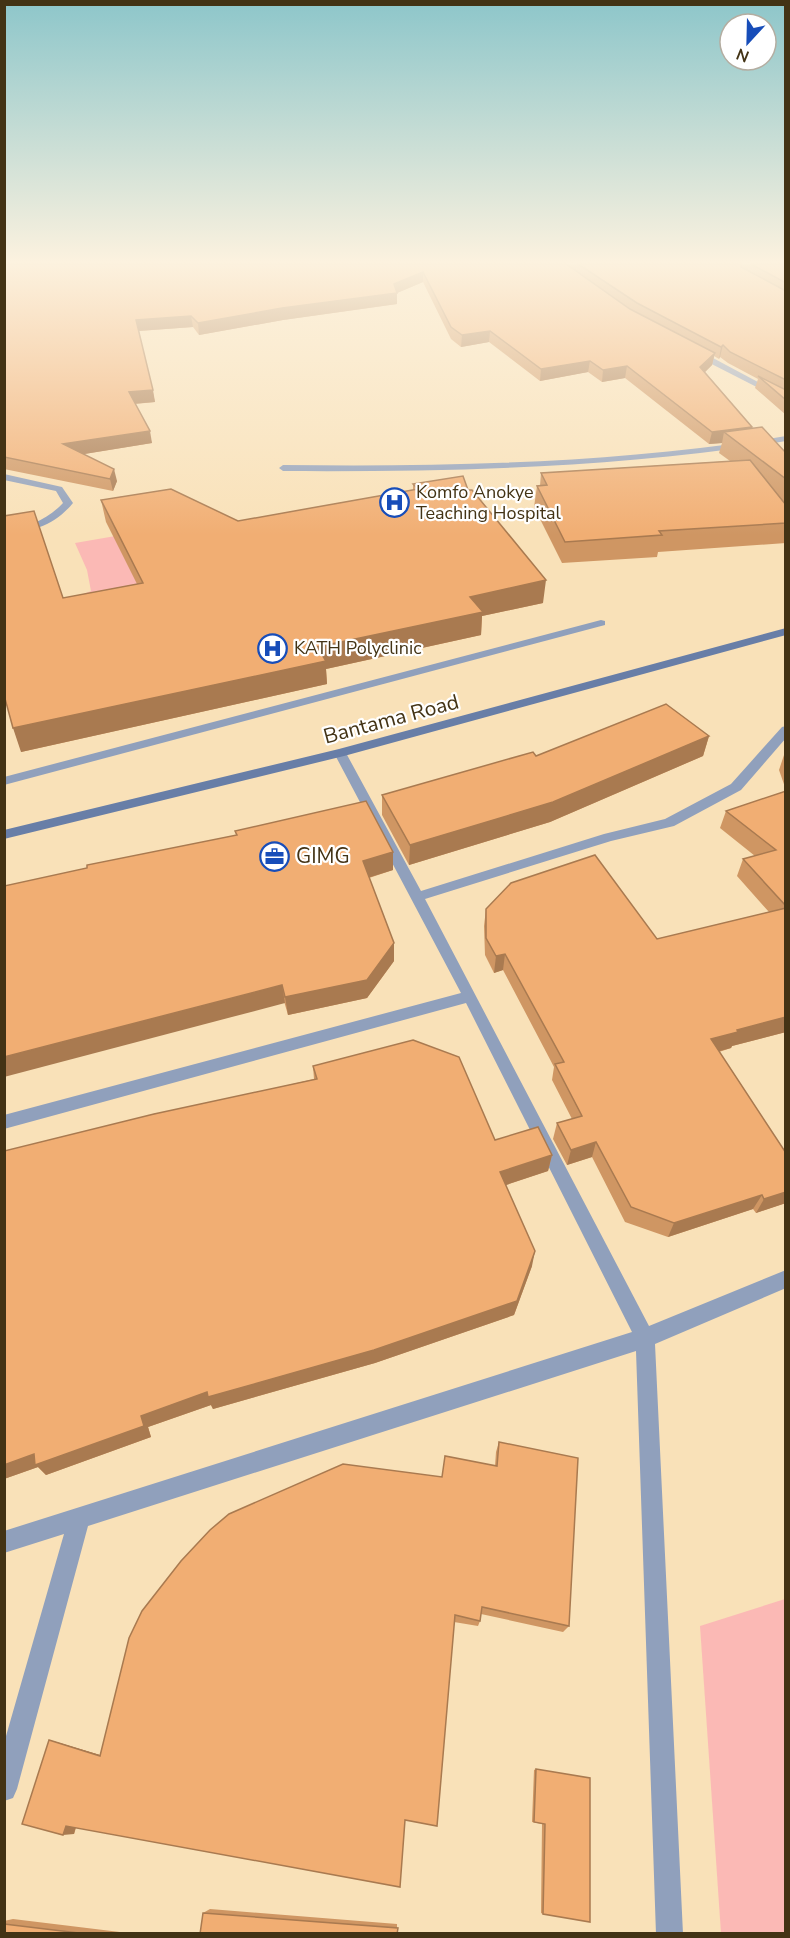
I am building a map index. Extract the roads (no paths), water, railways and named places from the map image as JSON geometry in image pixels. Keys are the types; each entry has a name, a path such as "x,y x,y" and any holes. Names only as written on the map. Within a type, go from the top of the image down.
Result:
{"main road":[{"name":"Bantama Road","path":"4,835 340,753 786,631"}],"street":[{"path":"701,354 786,400"},
{"path":"283,468 438,470 616,461 732,448 786,438"},
{"path":"4,477 59,489 68,504 54,518 40,527 4,533"},
{"path":"4,781 601,623"},
{"path":"417,897 609,837 669,823 735,787 786,730"},
{"path":"340,753 470,996 645,1338 670,1934"},
{"path":"4,1122 470,996"},
{"path":"4,1542 645,1338 786,1279"},
{"path":"4,1789 80,1517"}],"place":[{"name":"Komfo Anokye Teaching Hospital","path":"395,502"},
{"name":"KATH Polyclinic","path":"273,648"},
{"name":"GIMG","path":"275,856"}]}
